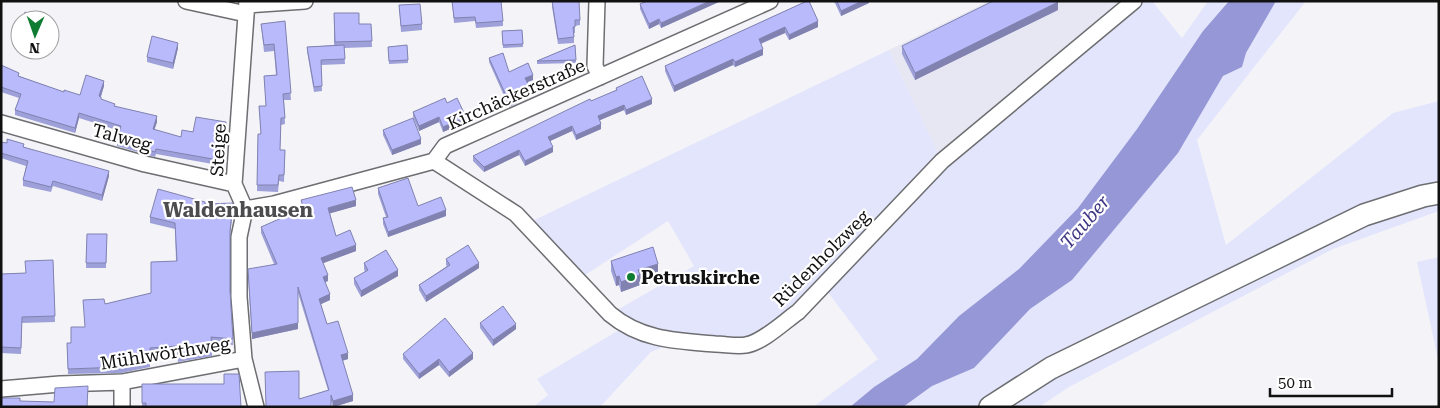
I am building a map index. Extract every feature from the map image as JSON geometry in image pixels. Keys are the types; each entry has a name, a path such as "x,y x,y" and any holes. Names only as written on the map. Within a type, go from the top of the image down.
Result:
{"main road":[{"path":"990,407 1051,368 1364,216 1423,196 1439,193"}],"street":[{"path":"186,1 246,7 305,1"},
{"path":"597,1 595,66 600,77"},
{"name":"Kirchäckerstraße","path":"434,161 445,146 770,1"},
{"name":"Rüdenholzweg","path":"434,161 516,214 610,314 625,326 645,335 678,341 747,345 772,332 798,312 942,161 1134,1"},
{"name":"Steige","path":"245,209 234,184 246,7"},
{"name":"Talweg","path":"1,123 145,164 234,184"},
{"path":"256,407 244,359 239,298 239,237 245,209 274,204 416,164 434,161"},
{"name":"Mühlwörthweg","path":"1,389 60,384 122,382 244,359"},
{"path":"122,382 122,407"}],"shaded area":[{"path":"989,1 1134,1 942,161 889,50"},
{"path":"1134,1 1152,1 1182,38 1208,1 1223,1 1226,4 1203,31 1137,129 1078,208 1019,269 959,316 917,359 874,387 850,407 813,407 878,359 824,287 747,345 678,341 651,352 600,407 533,407 548,395 537,379 624,327 610,314 694,266 668,221 579,279 526,224 889,50 942,161"},
{"path":"1276,1 1306,1 1197,140 1226,245 1393,113 1439,101 1439,211 1333,249 1069,387 1039,407 903,407 932,386 974,368 1030,309 1072,280 1178,153 1223,76 1242,67 1246,53"},
{"path":"1439,257 1439,364 1417,262"}],"water":[{"name":"Tauber","path":"1229,1 1276,1 1246,53 1242,67 1223,76 1178,153 1072,280 1030,309 974,368 932,386 903,407 850,407 874,387 917,359 959,316 1019,269 1078,208 1137,129 1203,31"}],"building":[{"path":"452,1 501,1 503,21 476,23 475,17 454,18"},
{"path":"552,1 579,1 580,20 575,20 575,27 573,27 574,37 558,39"},
{"path":"647,1 710,1 661,23 659,19 649,24 640,4"},
{"path":"809,1 818,21 789,35 785,27 759,39 763,49 735,62 733,59 674,86 665,66"},
{"path":"837,1 862,1 841,11"},
{"path":"993,1 1058,2 915,73 902,46"},
{"path":"420,4 422,24 401,26 399,5"},
{"path":"334,13 359,13 359,24 371,24 372,41 335,42"},
{"path":"285,21 291,93 283,94 285,118 281,118 280,150 285,150 284,175 279,175 278,185 257,185 258,134 261,134 259,106 266,106 264,76 277,75 274,44 264,45 261,24"},
{"path":"522,30 523,44 503,45 502,31"},
{"path":"152,36 178,43 173,63 147,57"},
{"path":"344,45 345,59 321,60 322,86 314,87 307,47"},
{"path":"407,45 408,60 389,61 388,47"},
{"path":"575,45 576,60 537,61"},
{"path":"503,53 509,72 528,63 533,75 525,78 530,88 516,94 517,99 509,102 489,58"},
{"path":"1,65 19,73 18,76 64,92 64,90 80,95 86,75 104,81 99,96 101,99 115,104 114,106 157,116 153,129 181,137 182,130 193,132 196,117 226,122 224,137 227,138 224,161 156,149 155,152 117,141 121,126 79,113 75,128 15,110 21,94 1,87"},
{"path":"642,76 652,99 626,110 624,105 598,116 601,124 576,135 572,126 548,137 553,147 525,161 519,150 484,167 473,156 590,99 591,101 617,90 616,88"},
{"path":"445,98 447,103 457,98 466,117 443,127 439,117 419,126 413,112"},
{"path":"413,118 421,139 392,150 383,130"},
{"path":"7,139 24,144 23,147 109,171 102,195 53,181 51,187 23,180 28,161 1,153 1,142 7,143"},
{"path":"408,178 418,206 441,197 446,210 388,232 383,218 388,217 378,188"},
{"path":"352,187 356,200 328,208 336,236 350,230 356,245 321,258 328,275 323,277 330,294 319,299 327,324 338,321 348,353 341,355 353,395 333,401 331,395 331,407 266,407 265,372 299,371 299,399 329,390 298,287 298,323 252,333 248,269 277,264 261,227 304,208 301,200"},
{"path":"158,189 205,202 205,204 233,203 230,231 230,291 233,339 211,337 212,350 178,356 177,346 150,348 150,362 121,367 68,369 67,343 71,343 71,327 85,327 83,300 104,299 105,304 151,293 151,262 177,261 175,223 150,217"},
{"path":"87,234 107,234 106,263 86,263"},
{"path":"468,245 479,263 426,296 419,285 450,265 446,259"},
{"path":"653,247 658,264 638,270 640,275 621,282 619,276 616,277 611,261"},
{"path":"386,250 398,270 361,291 354,278 368,270 364,263"},
{"path":"53,260 55,316 22,317 21,348 1,347 1,274 26,273 25,261"},
{"path":"503,306 516,324 493,340 480,323"},
{"path":"445,318 473,353 449,372 439,359 419,374 403,354"},
{"path":"224,374 239,374 241,407 146,407 146,403 142,403 142,384 224,384"},
{"path":"88,386 87,407 1,407 1,398 20,398 20,401 54,402 55,388"}],"place":[{"name":"Petruskirche","path":"631,277"}],"district":[{"name":"Waldenhausen","path":"238,210"}]}
